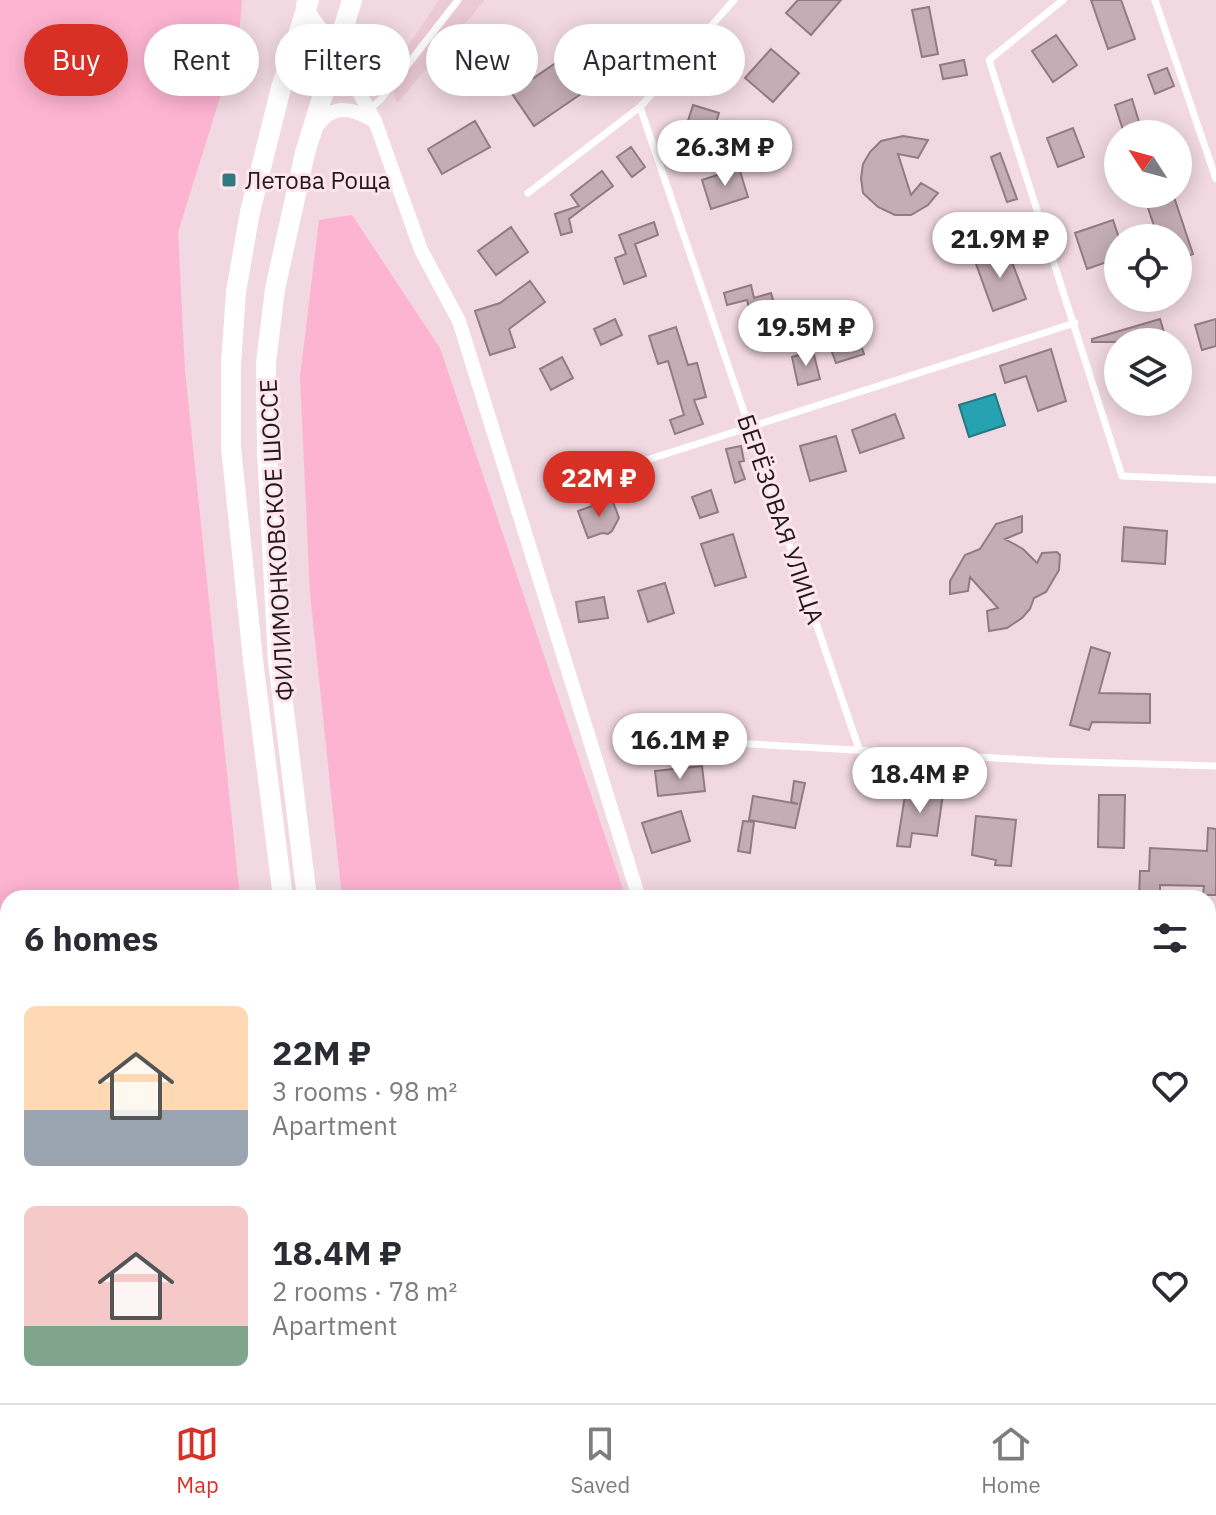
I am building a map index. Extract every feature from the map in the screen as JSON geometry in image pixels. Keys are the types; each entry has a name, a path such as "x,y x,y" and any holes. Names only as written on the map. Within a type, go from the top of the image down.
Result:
{"main road":[{"name":"ФИЛИМОНКОВСКОЕ ШОССЕ","path":"344,24 352,0"},
{"name":"ФИЛИМОНКОВСКОЕ ШОССЕ","path":"282,890 253,660 231,447 231,364 236,292 250,212 305,3"},
{"name":"ФИЛИМОНКОВСКОЕ ШОССЕ","path":"306,890 278,661 267,451 266,363 275,289 322,96"}],"street":[{"path":"305,3 319,24"},
{"path":"361,96 372,116 421,250 459,321 637,890"},
{"path":"311,134 330,112 339,109 351,109 372,116"}],"lane":[{"path":"372,116 381,99 458,0"},
{"path":"528,193 640,107 734,0"},
{"path":"1063,0 989,60 1122,476 1216,480"},
{"path":"1155,0 1216,179"},
{"name":"БЕРЁЗОВАЯ УЛИЦА","path":"640,107 859,749"},
{"path":"625,467 1075,323"},
{"path":"715,742 1047,761 1216,766"}],"shaded area":[{"path":"0,0 242,0 240,24 144,24 144,96 221,96 178,232 185,371 239,890 0,890"},
{"path":"439,0 485,0 464,24 426,24 426,69 410,88 410,43"},
{"path":"352,215 440,348 623,890 341,890 310,593 300,377 319,220"}],"water":[{"path":"995,394 1005,425 969,437 959,405"}],"building":[{"path":"798,0 841,0 811,35 786,13"},
{"path":"1091,0 1121,0 1135,39 1108,49"},
{"path":"929,7 938,54 922,57 912,10"},
{"path":"1056,35 1077,65 1053,82 1032,51"},
{"path":"771,49 799,73 773,102 745,78"},
{"path":"964,60 967,75 943,79 940,65"},
{"path":"554,64 554,96 578,96 534,126 514,96 538,96 538,75"},
{"path":"1167,68 1174,86 1155,94 1148,75"},
{"path":"1132,99 1138,120 1120,120 1115,105"},
{"path":"693,105 719,113 712,135 686,127"},
{"path":"475,121 490,147 442,174 428,149"},
{"path":"1073,128 1084,157 1058,167 1047,138"},
{"path":"903,136 928,140 918,158 898,154 911,195 921,183 938,193 928,205 911,215 895,215 878,207 863,193 861,178 863,164 881,141"},
{"path":"631,147 645,167 632,177 617,157"},
{"path":"1000,153 1017,199 1007,202 991,157"},
{"path":"739,168 748,197 711,209 702,180"},
{"path":"602,171 613,186 569,219 572,232 561,235 555,214 579,206 571,195"},
{"path":"1148,208 1178,208 1183,224 1153,224"},
{"path":"1113,220 1114,224 1104,224 1104,263 1087,269 1075,233"},
{"path":"654,222 658,235 635,244 646,276 624,284 615,258 626,254 619,235"},
{"path":"511,227 528,252 496,275 478,251"},
{"path":"1007,249 1026,299 993,311 975,261"},
{"path":"530,281 545,302 509,329 515,347 490,355 475,311 500,303"},
{"path":"751,285 754,298 771,293 779,321 754,328 747,300 727,305 724,293"},
{"path":"802,307 808,332 791,337 784,313"},
{"path":"850,315 864,354 836,363 822,325"},
{"path":"615,319 622,335 601,345 594,329"},
{"path":"1160,319 1163,328 1129,328"},
{"path":"1216,319 1216,346 1202,350 1195,325"},
{"path":"676,327 688,365 697,363 706,397 694,400 703,424 675,434 670,420 684,415 668,361 658,364 649,336"},
{"path":"1104,335 1104,342 1092,342 1092,339"},
{"path":"1051,349 1066,401 1038,411 1026,376 1005,383 1000,366"},
{"path":"813,351 820,379 798,385 792,357"},
{"path":"562,357 573,378 551,390 540,369"},
{"path":"895,414 904,438 860,453 852,430"},
{"path":"836,436 846,471 810,481 800,446"},
{"path":"741,446 744,461 739,462 745,479 735,483 726,449"},
{"path":"711,490 718,512 700,518 692,497"},
{"path":"612,499 619,518 612,531 588,538 578,511"},
{"path":"1022,516 1022,532 1005,539 1023,549 1037,563 1042,553 1057,552 1060,555 1059,570 1046,592 1034,598 1022,618 1007,628 989,631 987,611 998,608 970,577 968,591 950,594 950,581 965,555 980,549 996,524"},
{"path":"1124,527 1167,531 1165,564 1122,561"},
{"path":"733,534 746,577 715,586 701,544"},
{"path":"665,583 674,613 648,622 638,591"},
{"path":"604,597 608,618 579,622 576,602"},
{"path":"1091,647 1110,653 1099,693 1150,694 1150,723 1092,722 1089,730 1070,725"},
{"path":"702,766 705,791 658,796 655,771"},
{"path":"794,781 805,783 795,828 749,820 753,796 798,804 791,802"},
{"path":"906,789 943,794 937,836 912,833 910,847 897,846"},
{"path":"1099,795 1125,795 1124,848 1098,847"},
{"path":"681,811 690,841 652,853 642,823"},
{"path":"976,816 1016,820 1011,866 995,865 996,860 972,855"},
{"path":"743,821 754,822 750,853 738,851"},
{"path":"1208,828 1216,829 1216,890 1204,890 1204,886 1160,885 1160,890 1139,890 1140,871 1149,871 1150,848 1207,851"}],"place":[{"name":"Летова Роща","path":"229,180"}]}
